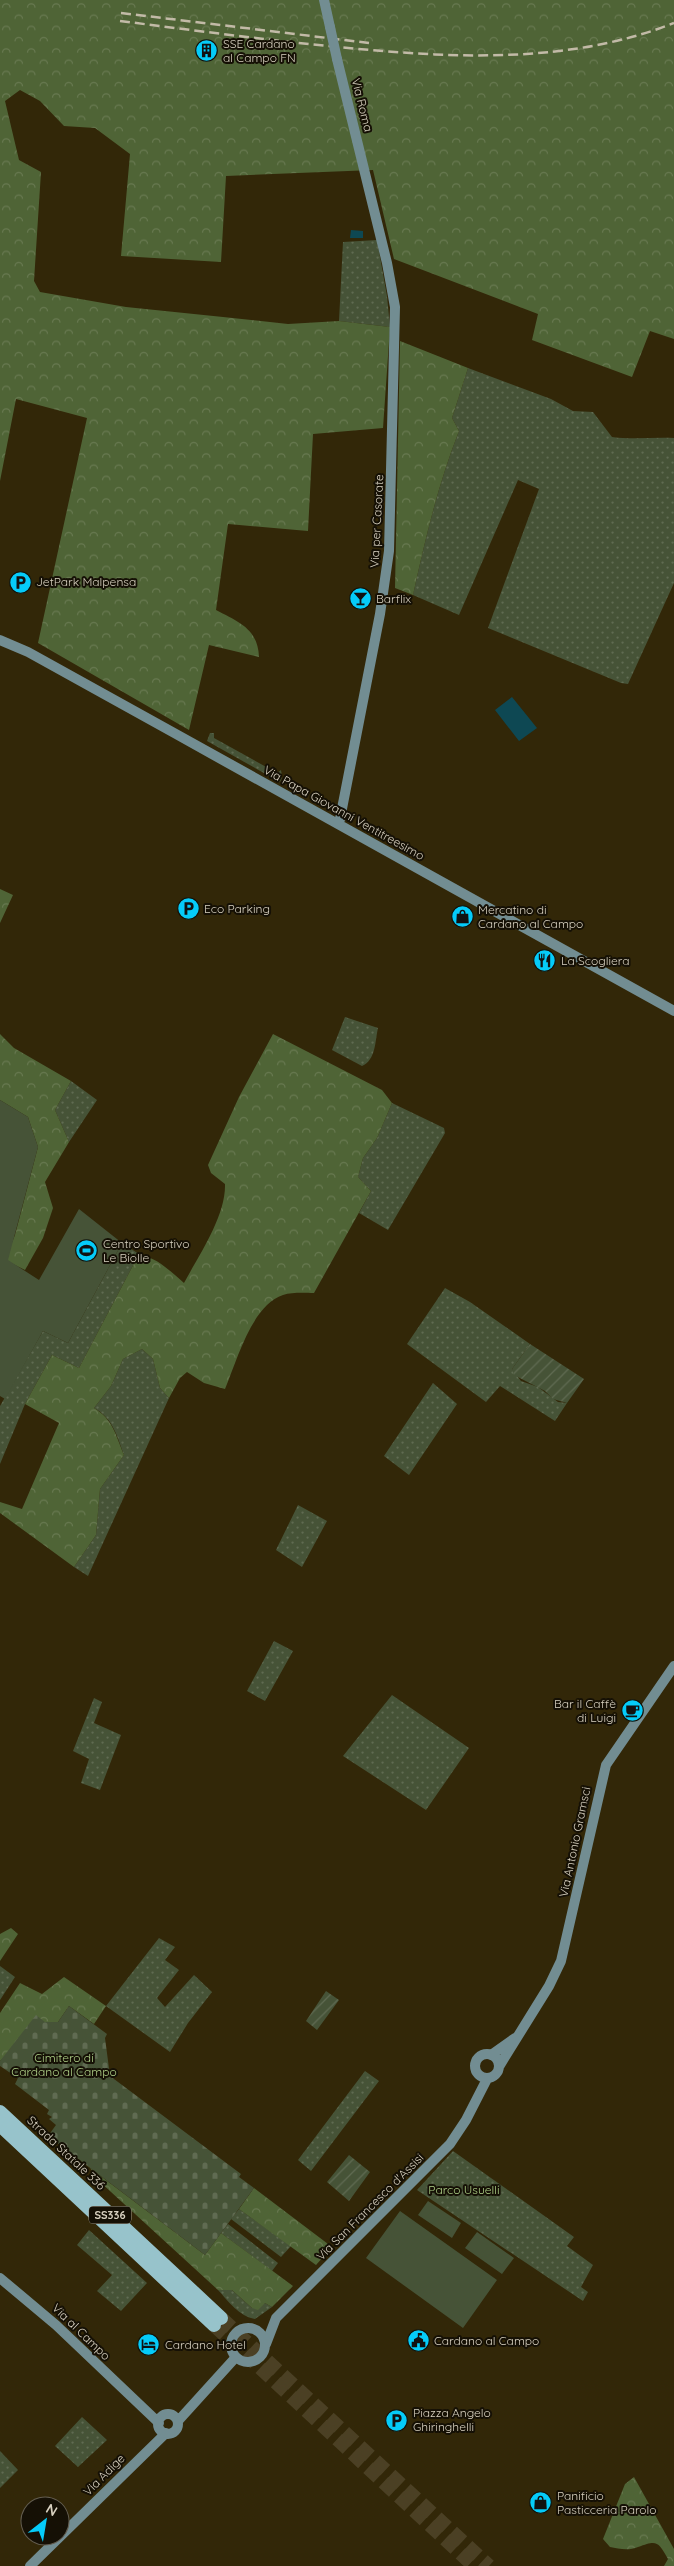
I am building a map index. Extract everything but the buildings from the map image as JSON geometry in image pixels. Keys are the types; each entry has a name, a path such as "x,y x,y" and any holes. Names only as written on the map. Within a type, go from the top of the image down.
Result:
{"highway":[{"name":"Strada Statale 336","path":"0,2112 217,2321 0,2126"}],"street":[{"name":"Via Roma","path":"324,0 376,216"},
{"name":"Via per Casorate","path":"339,824 380,614 389,551 394,307 388,263 376,216"},
{"name":"Via Papa Giovanni Ventitreesimo","path":"0,640 36,656 674,1012"},
{"name":"Via Antonio Gramsci","path":"500,2065 520,2034 561,1961 606,1765 674,1666"},
{"name":"Via Antonio Gramsci","path":"491,2055 520,2034"},
{"path":"483,2055 491,2055 497,2058 500,2065 497,2074 484,2078 476,2071 476,2064 483,2055"},
{"name":"Via San Francesco d'Assisi","path":"252,2328 276,2318 450,2144 472,2107 484,2078"},
{"name":"Via al Campo","path":"0,2278 56,2325 141,2408 166,2422"},
{"name":"Via San Francesco d'Assisi","path":"266,2344 276,2318"},
{"path":"252,2328 262,2334 266,2344 264,2353 256,2360 246,2362 236,2357 231,2348 234,2335 241,2329 252,2328"},
{"path":"166,2422 189,2407 223,2374 236,2357"},
{"name":"Via Adige","path":"30,2566 152,2444 166,2422"}],"green space":[{"path":"0,0 674,0 674,339 650,331 632,377 532,340 538,314 394,259 373,170 226,176 221,262 121,256 130,154 95,128 64,126 40,101 20,90 5,101 19,160 41,172 34,281 40,292 126,307 288,324 339,321 390,327 383,428 313,434 308,531 228,524 216,610 239,623 251,633 258,647 259,657 209,645 189,730 38,643 87,418 16,399 0,481"},
{"path":"377,240 387,296 390,327 339,321 343,242"},
{"path":"400,341 468,368 452,418 459,431 438,492 413,595 395,588"},
{"path":"468,368 551,399 573,411 593,412 612,437 674,438 674,583 628,684 621,683 488,628 539,489 518,480 459,615 413,595 438,492 459,431 452,418"},
{"path":"210,733 214,733 214,738 277,773 281,770 282,778 280,782 207,741"},
{"path":"0,889 13,895 0,923"},
{"path":"345,1017 378,1028 372,1055 367,1063 362,1066 332,1050"},
{"path":"0,1034 14,1048 71,1081 55,1110 69,1142 45,1182 53,1208 43,1238 25,1270 11,1263 0,1273 15,1235 38,1147 28,1117 0,1100"},
{"path":"273,1034 382,1090 392,1103 377,1138 363,1158 358,1177 371,1191 314,1293 283,1295 272,1301 254,1321 240,1349 225,1389 204,1383 187,1372 180,1378 169,1398 160,1388 153,1359 142,1349 123,1359 111,1386 94,1408 106,1417 110,1423 124,1455 100,1489 96,1535 74,1567 0,1513 0,1502 22,1509 59,1423 25,1404 52,1355 79,1368 139,1254 158,1262 184,1283 216,1222 224,1196 225,1184 211,1173 208,1165 239,1097"},
{"path":"71,1081 97,1100 69,1142 55,1110"},
{"name":"Centro Sportivo Le Biolle","path":"0,1100 28,1117 38,1147 8,1260 39,1280 79,1209 122,1243 68,1343 43,1331 5,1399 0,1396"},
{"path":"392,1103 444,1128 445,1133 388,1230 359,1213 371,1191 358,1177 363,1158 377,1138"},
{"path":"122,1243 139,1254 79,1368 52,1355 25,1404 0,1464 0,1406 43,1331 68,1343"},
{"path":"445,1288 470,1302 530,1344 512,1369 521,1381 538,1387 558,1402 567,1403 555,1421 500,1386 486,1402 407,1344"},
{"path":"530,1344 584,1379 567,1403 553,1399 545,1391 514,1375 512,1369"},
{"path":"142,1349 153,1359 160,1388 169,1398 88,1576 74,1567 96,1535 100,1489 124,1455 110,1422 94,1408 111,1386 123,1359"},
{"path":"433,1383 457,1404 409,1475 384,1456"},
{"path":"298,1505 327,1521 302,1567 276,1550"},
{"path":"274,1641 293,1651 265,1701 247,1691"},
{"path":"392,1695 469,1748 426,1810 343,1756"},
{"path":"94,1698 102,1702 94,1723 121,1735 100,1790 81,1783 89,1759 73,1751"},
{"path":"11,1928 18,1934 0,1961 0,1934"},
{"path":"159,1938 175,1947 165,1960 179,1970 157,1998 165,2007 194,1975 212,1992 188,2023 170,2052 106,2006"},
{"path":"0,1966 15,1977 0,2000"},
{"path":"64,1977 106,2006 94,2024 69,2006 58,2022 45,2022 0,2061 0,2013 20,1983 42,1994"},
{"path":"326,1991 339,2000 317,2030 306,2021"},
{"name":"Cimitero di Cardano al Campo","path":"69,2006 107,2034 105,2038 110,2076 241,2174 239,2177 254,2188 205,2255 48,2136 56,2125 49,2119 52,2117 47,2114 49,2110 15,2084 18,2078 0,2066 0,2061 36,2015 45,2022 58,2022"},
{"path":"365,2071 379,2081 311,2171 298,2160"},
{"name":"Parco Usuelli","path":"453,2151 574,2237 567,2246 593,2265 581,2287 588,2292 583,2301 417,2190"},
{"path":"349,2155 370,2172 349,2201 327,2182"},
{"path":"90,2168 205,2255 221,2233 293,2286 272,2307 265,2303 258,2310 252,2308 232,2290 218,2290 99,2181"},
{"path":"254,2188 332,2247 316,2265 239,2209"},
{"path":"428,2201 461,2223 452,2238 418,2215"},
{"path":"239,2209 291,2246 281,2257 231,2219"},
{"path":"400,2211 497,2280 463,2328 366,2258"},
{"path":"228,2224 278,2263 272,2271 221,2233"},
{"path":"89,2230 147,2283 121,2311 97,2291 112,2275 77,2245"},
{"path":"477,2232 514,2258 502,2274 465,2248"},
{"path":"218,2290 232,2290 252,2308 265,2303 272,2307 255,2319 244,2315 235,2308"},
{"path":"82,2417 107,2440 78,2467 55,2446"},
{"path":"0,2451 18,2470 0,2488"},
{"path":"634,2477 674,2549 674,2566 664,2566 668,2559 659,2545 649,2543 631,2549 624,2549 610,2547 603,2539 625,2484"}],"water":[{"path":"351,230 363,231 363,238 350,238"},
{"path":"512,697 537,728 519,741 495,710"}],"tunnel":[{"path":"221,2318 489,2566"},
{"path":"214,2325 474,2566"}],"railway":[{"path":"121,13 369,43"},
{"path":"120,21 338,47 423,54 465,55 508,55 592,46 633,37 674,23"}],"place":[{"name":"SSE Cardano al Campo FN","path":"207,51"},
{"name":"JetPark Malpensa","path":"20,582"},
{"name":"Barflix","path":"360,599"},
{"name":"Eco Parking","path":"188,909"},
{"name":"Mercatino di Cardano al Campo","path":"462,917"},
{"name":"La Scogliera","path":"545,961"},
{"name":"Centro Sportivo Le Biolle","path":"87,1251"},
{"name":"Bar il Caffè di Luigi","path":"632,1711"},
{"name":"Cardano al Campo","path":"418,2341"},
{"name":"Cardano Hotel","path":"149,2345"},
{"name":"Piazza Angelo Ghiringhelli","path":"397,2420"},
{"name":"Panificio Pasticceria Parolo","path":"541,2503"}]}
